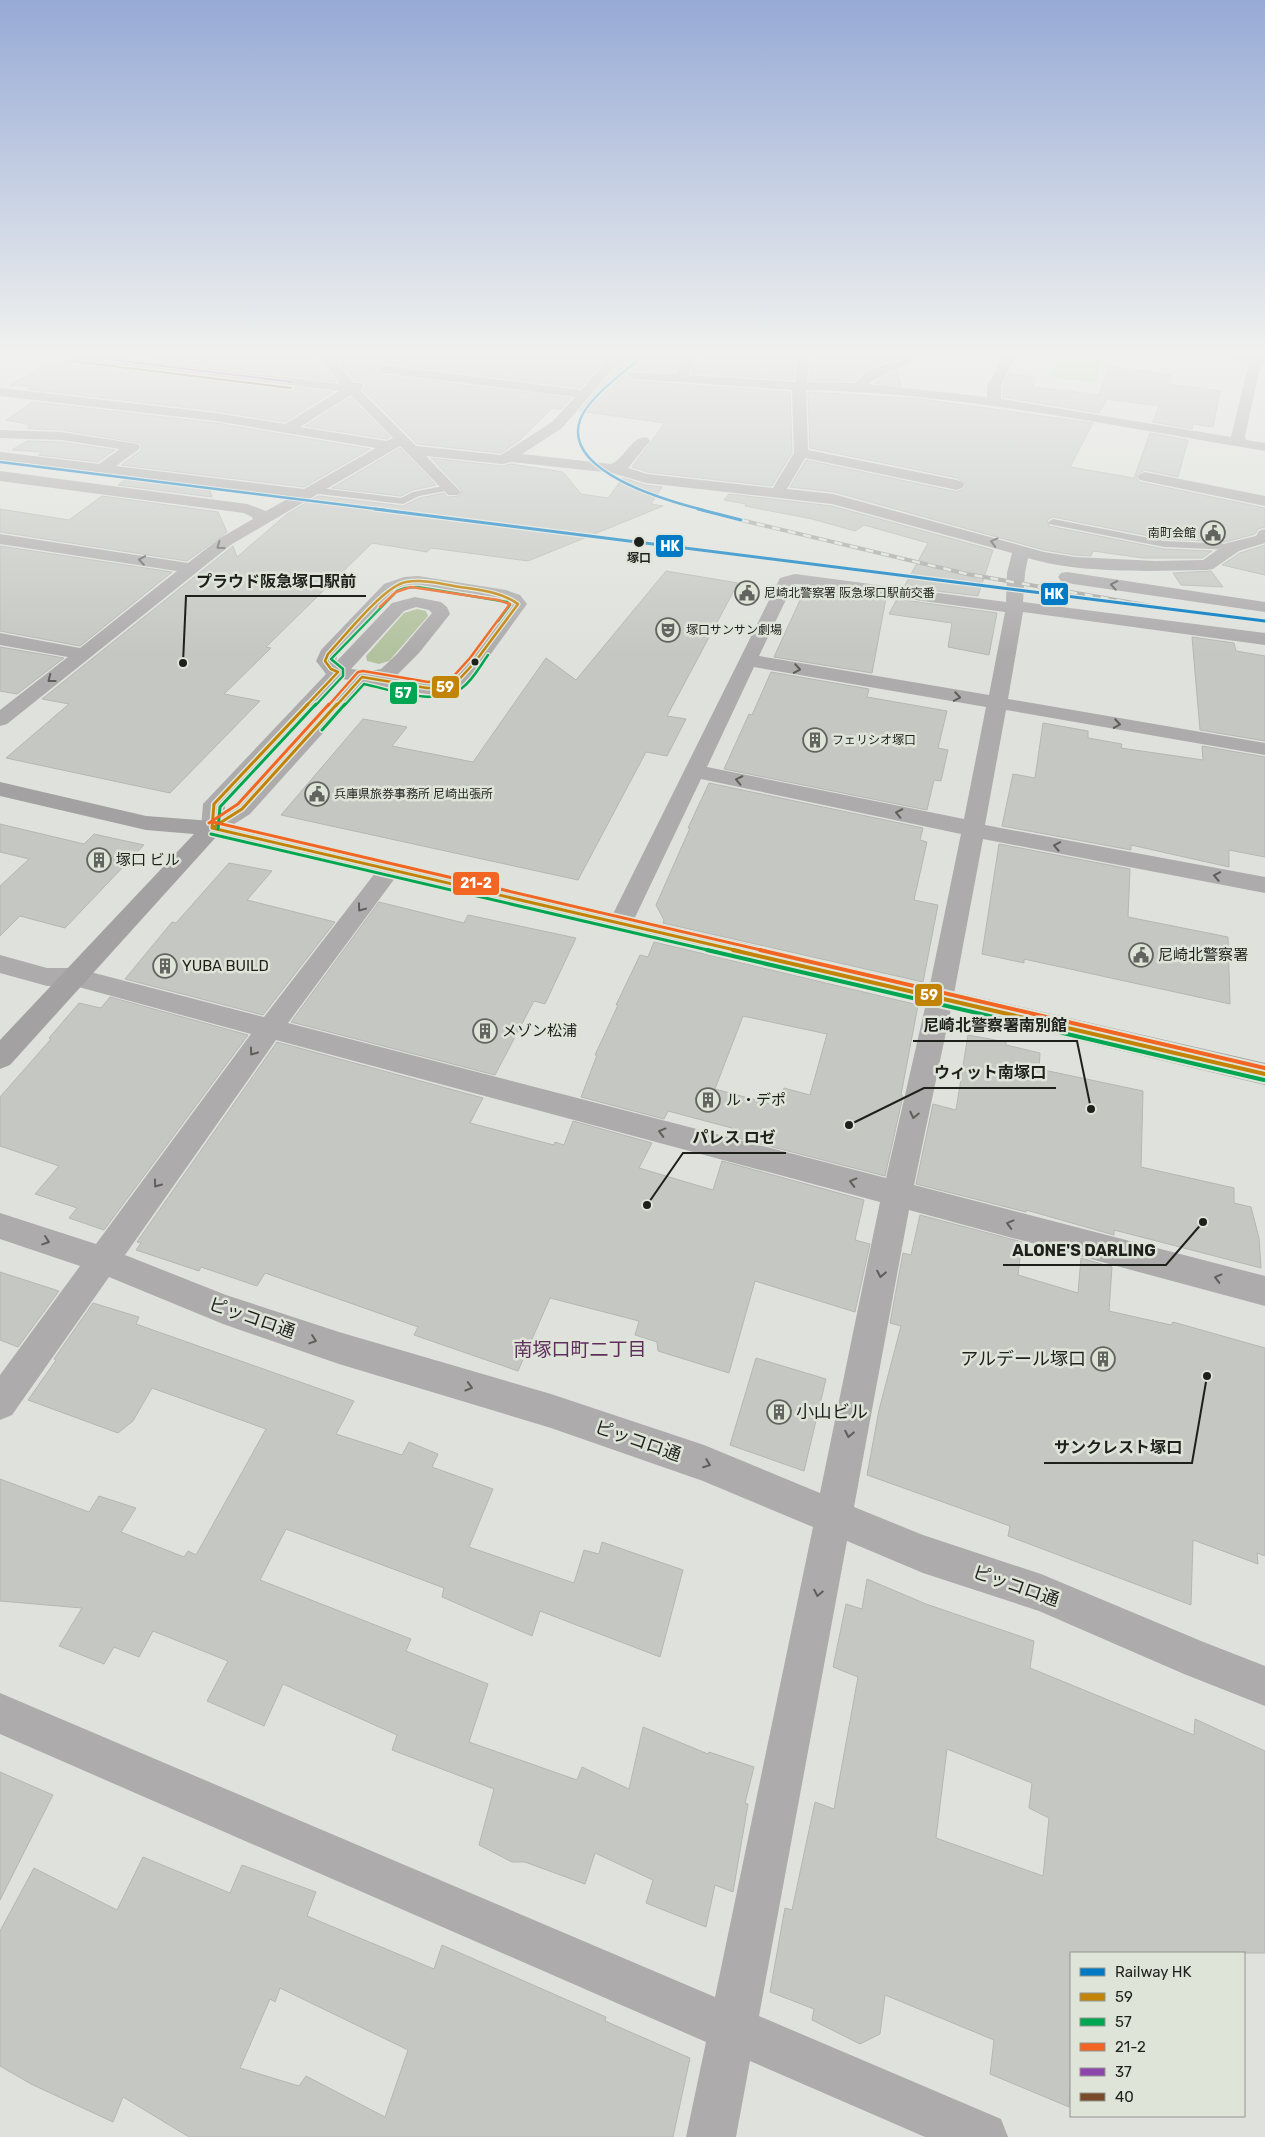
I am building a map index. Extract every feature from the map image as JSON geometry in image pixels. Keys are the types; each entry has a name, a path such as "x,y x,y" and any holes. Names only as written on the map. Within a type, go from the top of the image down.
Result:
{"street":[{"path":"25,459 32,455"},
{"path":"103,468 122,455"},
{"path":"0,720 226,541 374,455"},
{"path":"417,455 450,490"},
{"path":"471,455 502,460 511,458 613,469 646,478 833,499 1021,550 1074,571 1143,565 1208,565 1233,547 1264,538"},
{"path":"511,458 513,455"},
{"path":"613,469 623,465 632,455"},
{"path":"778,492 800,455"},
{"path":"809,455 957,485"},
{"path":"0,456 308,492"},
{"path":"0,476 247,509 260,514 261,520"},
{"path":"1145,477 1265,501"},
{"path":"0,539 190,568"},
{"path":"711,2137 897,1194 940,999 974,830 1015,608 1016,573 1021,550"},
{"path":"1143,565 1153,585 1154,592"},
{"path":"1016,573 1021,568 1039,566 1074,571 1154,592 1265,607"},
{"path":"620,924 786,582 795,579 1265,638"},
{"path":"418,581 500,594 514,598 518,604 484,651 454,686 427,688 338,672 331,669 325,661 328,654 393,586 404,582 418,581"},
{"path":"414,665 465,602 463,600 419,592"},
{"path":"0,1058 212,828 242,809 362,677 382,676 394,669 441,614 441,611 435,606 422,603 406,604 398,607 214,804 212,828"},
{"path":"0,638 83,654"},
{"path":"749,660 1265,749"},
{"path":"693,771 956,824 974,830 1265,885"},
{"path":"0,789 146,823 212,828 1265,1074"},
{"path":"0,1402 270,1028 390,869"},
{"path":"0,964 47,977 75,977 1265,1291"},
{"name":"ピッコロ通","path":"0,1226 102,1260 223,1309 321,1342 551,1411 704,1463 923,1554 1041,1593 1198,1660 1265,1686"},
{"path":"0,1713 983,2137"}],"lane":[{"path":"308,492 403,501 416,494 450,490"},
{"path":"1053,522 1164,544 1195,540 1233,547"}],"green space":[{"path":"417,609 426,611 428,616 389,661 379,664 367,661 366,656 404,613"}],"building":[{"path":"38,455 108,455 98,462"},
{"path":"135,455 360,455 304,487 121,465"},
{"path":"389,455 407,455 436,485 413,490 401,496 332,488"},
{"path":"641,455 791,455 772,486 647,472 632,467"},
{"path":"843,455 1076,455 1070,467 1134,478 1142,455 1184,455 1178,477 1145,470 1139,473 1136,478 1140,482 1265,508 1265,527 1258,529 1255,534 1225,542 1164,539 1053,517 1047,520 1049,526 1164,549 1212,551 1202,558 1143,558 1093,551 1091,556 1075,555 1044,550 834,492 790,487 806,460 957,492 967,485 957,478"},
{"path":"431,458 502,466 511,464 563,472 581,494 608,498 623,478 645,485 662,487 651,504 663,506 528,561 431,548 427,552 372,543 266,647 271,648 224,694 260,701 170,793 6,758 69,704 42,699 233,546 237,557 287,514 318,496 403,506 420,498 444,493 448,497 459,496 462,491"},
{"path":"127,478 209,488 212,497 118,485"},
{"path":"729,494 832,506 993,550 978,596 904,587 928,543 864,525 855,531 812,519 745,506 746,504 724,500"},
{"path":"102,496 218,512 227,532 187,561 0,532 0,509 69,520"},
{"path":"1265,545 1265,575 1222,565 1240,553"},
{"path":"0,546 172,572 80,646 0,631"},
{"path":"666,571 738,583 667,716 686,719 667,756 646,752 578,880 281,815 363,719 407,727 392,746 473,762 546,658 576,680"},
{"path":"1211,571 1223,587 1181,585 1173,573"},
{"path":"806,587 886,598 872,673 774,657"},
{"path":"897,599 997,613 989,655 948,647 952,623 889,614"},
{"path":"1192,637 1234,643 1236,651 1265,656 1265,741 1200,730"},
{"path":"0,647 64,658 17,694 0,691"},
{"name":"フェリシオ塚口","path":"771,672 869,689 867,697 947,711 938,748 948,750 941,781 934,780 927,810 724,769 749,714 752,715"},
{"path":"1043,723 1088,731 1088,738 1122,744 1121,748 1203,760 1202,746 1265,757 1265,857 1229,850 1229,867 1131,845 1131,850 1002,826 1013,774 1035,778"},
{"path":"709,783 923,828 920,840 927,842 914,900 938,905 923,982 663,923 664,920 656,905"},
{"path":"0,824 84,844 94,834 144,845 65,928 20,916 0,936 0,886 29,859 0,852"},
{"path":"999,844 1130,869 1128,917 1228,937 1230,1004 1024,959 1024,963 982,954"},
{"path":"229,863 272,871 247,900 335,922 263,1015 125,979 172,922 176,923"},
{"path":"379,902 464,923 468,915 576,938 545,1004 534,1001 495,1075 291,1022"},
{"path":"654,942 918,1005 901,1095 903,1096 885,1176 730,1136 732,1128 668,1111 664,1119 581,1097 597,1055 595,1055 618,1005 616,1005 640,955 648,957","holes":["743,1016 827,1034 810,1095 784,1088 778,1106 715,1089"]},
{"path":"110,997 248,1035 104,1230 69,1218 77,1208 35,1194 59,1166 0,1146 0,1097 51,1039 49,1038 79,1003 101,1008"},
{"path":"968,1035 1006,1042 1006,1045 1040,1053 1039,1069 1143,1091 1141,1167 1234,1188 1234,1203 1251,1207 1259,1238 1261,1268 1114,1230 1114,1235 1026,1210 1026,1212 916,1184 933,1104 956,1110"},
{"path":"277,1042 483,1098 470,1123 554,1145 555,1142 564,1145 573,1121 652,1143 639,1168 713,1190 722,1161 864,1200 855,1240 870,1244 855,1312 755,1281 729,1373 658,1351 657,1342 635,1335 639,1321 550,1298 518,1371 414,1335 418,1327 265,1273 257,1286 201,1267 199,1271 136,1250 141,1243 137,1242"},
{"path":"920,1215 1022,1242 1018,1275 1078,1293 1081,1258 1112,1267 1109,1311 1171,1325 1173,1322 1265,1348 1265,1556 1257,1553 1258,1564 1193,1540 1191,1605 1008,1536 1010,1526 867,1475 879,1410 901,1326 890,1323 903,1253 911,1255"},
{"path":"0,1272 59,1291 18,1347 0,1340"},
{"path":"93,1303 139,1317 136,1324 354,1401 336,1434 402,1455 409,1442 438,1454 432,1467 493,1489 469,1547 574,1583 584,1550 599,1554 602,1542 683,1570 660,1657 540,1611 532,1636 442,1597 444,1588 286,1529 260,1580 411,1639 406,1651 488,1684 469,1742 577,1780 582,1767 629,1789 643,1727 708,1754 709,1752 754,1767 745,1803 748,1804 733,1892 715,1885 706,1927 646,1903 653,1880 595,1853 585,1884 525,1862 512,1862 479,1845 494,1789 392,1750 397,1735 283,1684 264,1726 207,1701 228,1661 153,1631 139,1657 114,1647 104,1664 59,1646 82,1608 0,1601 0,1479 89,1512 99,1496 136,1508 121,1532 184,1557 188,1551 196,1555 266,1429 152,1388 133,1421 118,1433 28,1400"},
{"name":"小山ビル","path":"756,1358 826,1379 804,1471 730,1445"},
{"path":"867,1579 926,1604 1034,1641 1030,1668 1194,1735 1195,1719 1265,1751 1265,1953 1070,1952 1069,2107 990,2074 994,2040 885,1995 880,2034 860,2044 812,2020 814,2009 770,1992 785,1908 792,1910 815,1802 834,1809 858,1677 833,1667 846,1604 862,1609","holes":["947,1749 1032,1783 1029,1808 1049,1818 1043,1876 936,1838"]},
{"path":"0,1772 53,1795 0,1900"},
{"path":"143,1857 230,1893 242,1865 316,1892 307,1916 434,1969 442,1945 606,2017 605,2021 690,2058 673,2137 189,2137 123,2097 113,2122 31,2084 0,2066 0,1931 34,1868 117,1910","holes":["280,1988 408,2050 385,2117 306,2076 299,2086 240,2068 270,1999 275,2002"]}],"railway":[{"path":"741,520 967,574 1168,609"}],"rail line":[{"name":"HK","path":"587,455 590,460 611,475 638,489 697,509 741,520"},
{"name":"HK","path":"0,462 1265,621"}],"transit line":[{"name":"59","path":"418,581 487,591 511,599 518,604 475,662 454,685 442,688 427,688 362,677 242,809 212,828 214,804 338,672 331,669 325,661 328,654 390,588 404,582 418,581"},
{"name":"21-2","path":"209,823 238,804 358,672 363,671 428,682 451,679 470,658 510,604 498,600 411,587 396,592 380,607"},
{"name":"57","path":"218,829 220,807 343,676 343,669 331,659 397,591 418,587 507,602 510,605 498,621"},
{"name":"57","path":"322,730 364,684 414,695 441,696 462,688 470,681 488,655"},
{"name":"21-2","path":"213,822 1265,1068"},
{"name":"59","path":"212,828 1265,1074"},
{"name":"57","path":"211,834 1264,1080"}],"place":[{"name":"南町会館","path":"1213,533"},
{"name":"塚口","path":"639,542"},
{"name":"尼崎北警察署 阪急塚口駅前交番","path":"747,593"},
{"name":"塚口サンサン劇場","path":"668,630"},
{"name":"プラウド阪急塚口駅前","path":"183,663"},
{"name":"フェリシオ塚口","path":"815,740"},
{"name":"兵庫県旅券事務所 尼崎出張所","path":"317,794"},
{"name":"塚口 ビル","path":"99,860"},
{"name":"尼崎北警察署","path":"1141,955"},
{"name":"YUBA BUILD","path":"165,966"},
{"name":"メゾン松浦","path":"485,1031"},
{"name":"ル・デポ","path":"708,1100"},
{"name":"尼崎北警察署南別館","path":"1091,1109"},
{"name":"ウィット南塚口","path":"849,1125"},
{"name":"パレス ロゼ","path":"647,1205"},
{"name":"ALONE'S DARLING","path":"1203,1222"},
{"name":"アルデール塚口","path":"1103,1359"},
{"name":"サンクレスト塚口","path":"1207,1376"},
{"name":"小山ビル","path":"779,1412"}],"district":[{"name":"南塚口町二丁目","path":"580,1349"}]}
